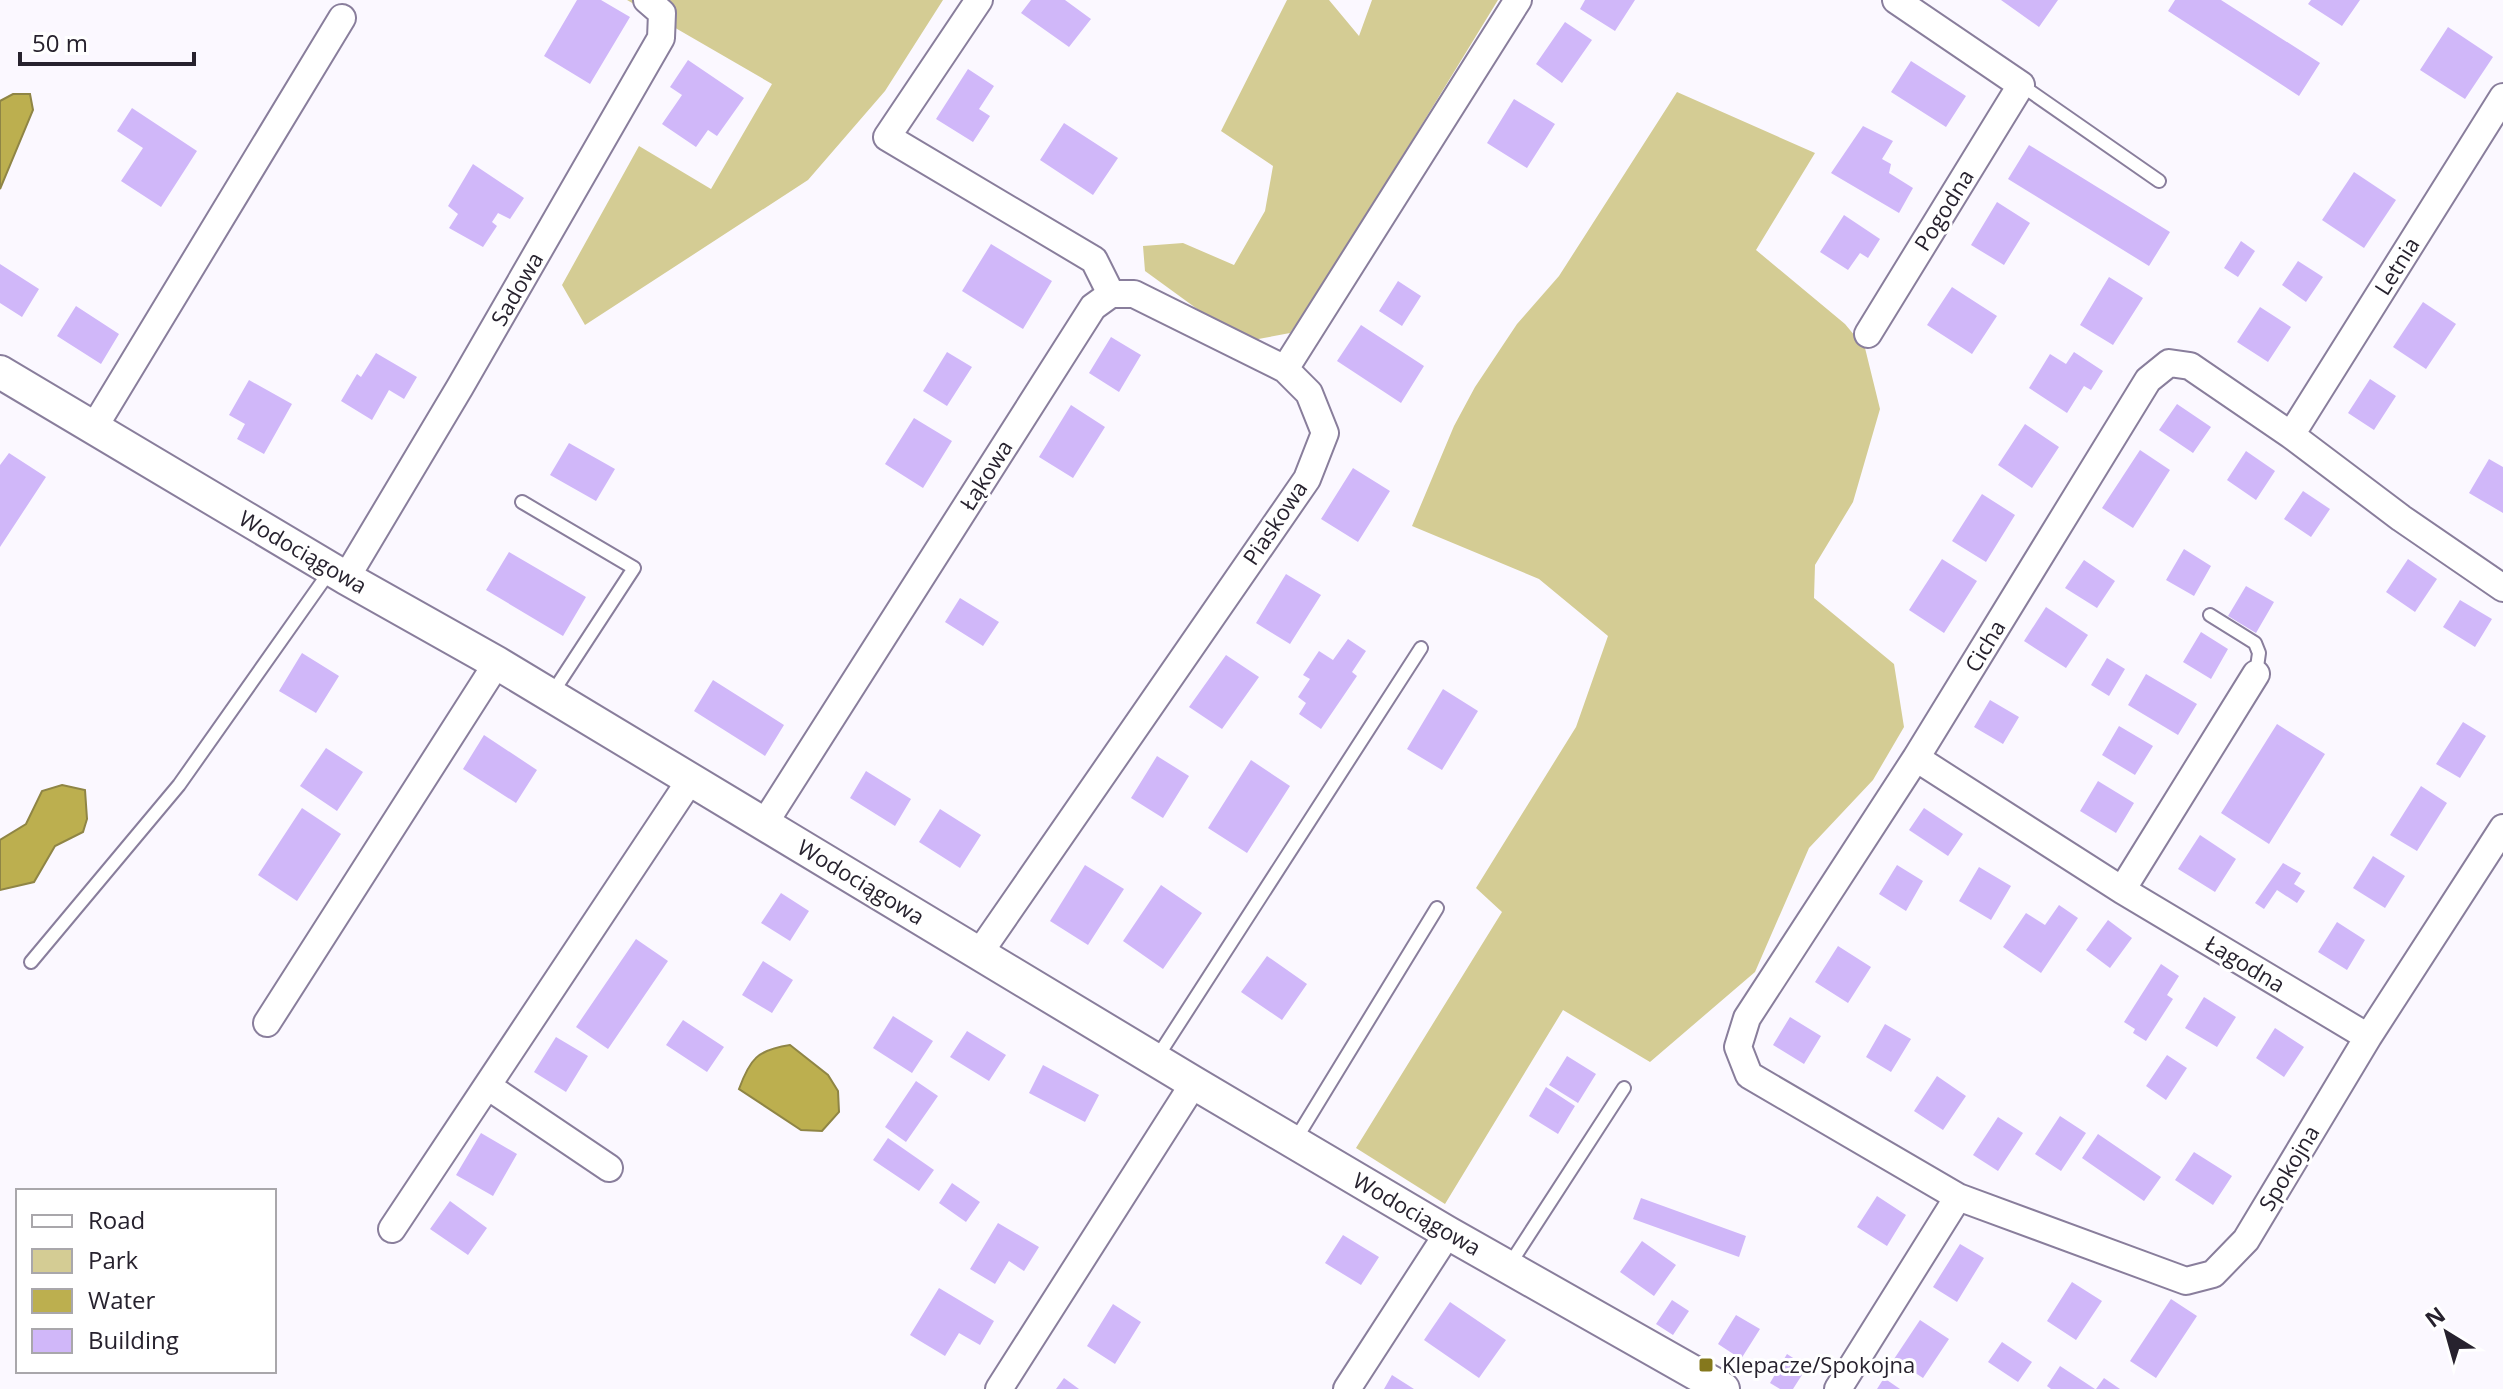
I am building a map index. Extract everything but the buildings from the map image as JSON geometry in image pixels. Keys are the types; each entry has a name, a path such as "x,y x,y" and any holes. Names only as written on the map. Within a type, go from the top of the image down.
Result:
{"street":[{"name":"Sadowa","path":"339,573 460,387 661,38 662,13 647,0"},
{"path":"979,0 887,137 1094,260 1111,294 1134,294 1285,369 1518,0"},
{"path":"1896,0 2021,85"},
{"path":"93,429 342,18"},
{"name":"Pogodna","path":"1868,334 2021,85"},
{"name":"Letnia","path":"2291,435 2503,97"},
{"name":"Łąkowa","path":"764,824 1093,307 1111,294"},
{"name":"Cicha","path":"1958,1197 1749,1075 1738,1047 1747,1018 1916,758 2148,380 2169,363 2190,366 2503,588"},
{"name":"Piaskowa","path":"980,952 1307,479 1325,433 1309,393 1285,369"},
{"name":"Wodociągowa","path":"3,381 93,429 497,663 1194,1083 1448,1233 1723,1389"},
{"path":"267,1023 497,663"},
{"path":"2122,890 2256,674"},
{"name":"Łagodna","path":"1916,758 2122,890 2368,1037"},
{"path":"392,1229 691,779"},
{"name":"Spokojna","path":"1958,1197 2186,1281 2213,1274 2246,1240 2368,1037 2503,828"},
{"path":"999,1389 1194,1083"},
{"path":"489,1087 609,1168"},
{"path":"1838,1389 1958,1197"},
{"path":"1347,1389 1448,1233"}],"lane":[{"path":"2021,85 2159,181"},
{"path":"522,502 634,568 551,695"},
{"path":"31,962 179,785 339,573"},
{"path":"2210,615 2255,643 2259,653 2256,674"},
{"path":"1156,1059 1421,648"},
{"path":"1294,1142 1437,908"},
{"path":"1508,1267 1624,1088"}],"green space":[{"path":"627,0 943,0 885,91 808,180 585,325 562,285 639,146 711,189 772,84"},
{"path":"1287,0 1329,0 1359,36 1372,0 1498,0 1320,291 1290,333 1253,340 1211,319 1145,271 1143,246 1183,243 1234,265 1265,211 1273,166 1221,131"},
{"path":"1677,92 1815,153 1756,250 1845,324 1865,348 1880,409 1853,502 1815,565 1814,598 1894,664 1904,727 1873,780 1809,848 1755,972 1650,1062 1563,1010 1445,1204 1356,1148 1502,912 1476,888 1576,727 1608,636 1539,579 1412,526 1454,426 1475,387 1517,324 1559,276"}],"water":[{"path":"13,94 30,94 33,110 0,189 0,101"},
{"path":"62,785 85,790 87,819 83,832 55,846 34,882 0,890 0,840 26,824 42,791"},
{"path":"790,1045 828,1075 838,1091 839,1112 822,1131 801,1130 739,1089 756,1058 762,1053"}],"place":[{"name":"Klepacze/Spokojna","path":"1706,1365"}]}
